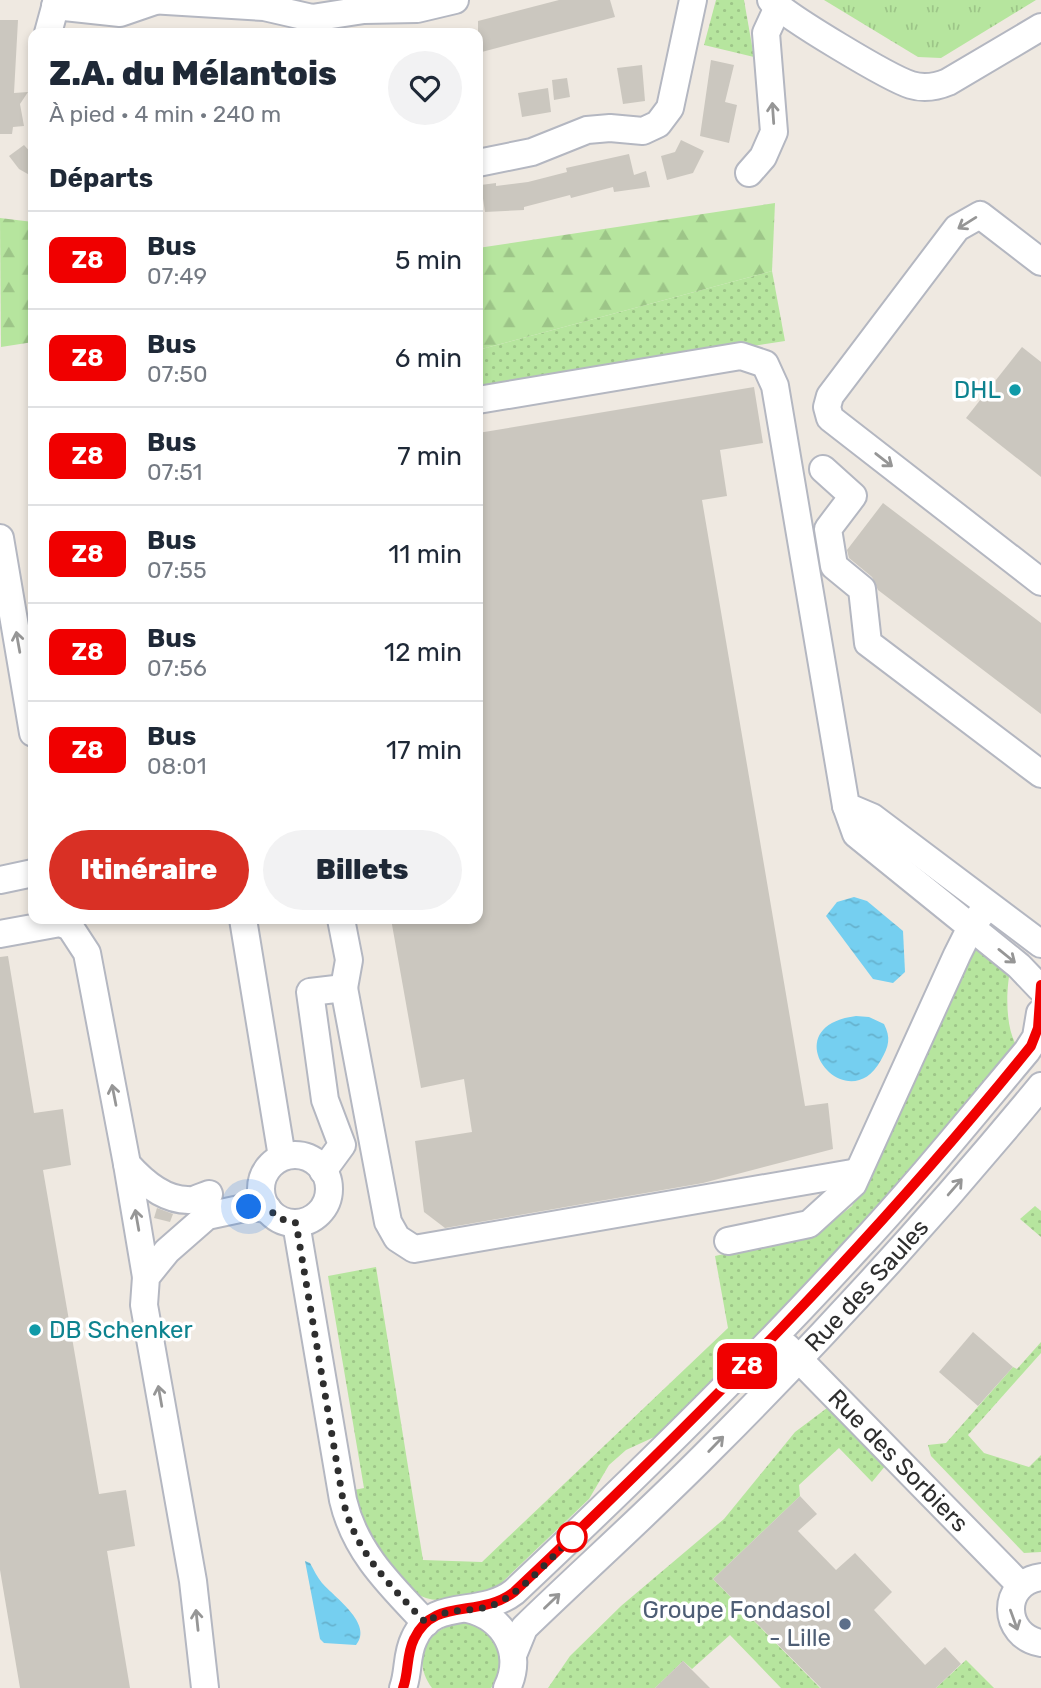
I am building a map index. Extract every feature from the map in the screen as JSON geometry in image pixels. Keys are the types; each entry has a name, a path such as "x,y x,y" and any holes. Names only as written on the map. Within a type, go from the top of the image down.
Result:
{"street":[{"path":"49,28 56,3 120,13 153,1 264,7 312,18 364,10 417,9 455,0"},
{"path":"483,162 532,152 587,130 610,128 643,131 658,124 670,108 693,0"},
{"path":"749,173 762,157 774,132 766,26 775,3 895,77 908,84 927,87 948,82 1041,27"},
{"path":"1041,262 980,215 968,219 957,228 830,396 827,407 830,418 1041,582"},
{"path":"483,399 741,356 765,364 775,386 846,806 856,834 971,927 1041,1000"},
{"path":"823,470 853,496 828,529 834,566 862,589 868,643 1041,774"},
{"path":"0,538 28,703"},
{"path":"846,806 872,817 1041,944"},
{"path":"0,880 28,874"},
{"path":"727,1241 809,1224 853,1184 971,927 988,905"},
{"path":"0,933 54,924"},
{"path":"62,924 70,927 87,953 122,1137 146,1277 144,1305 193,1581 205,1688"},
{"path":"127,1164 144,1184 188,1201 209,1194 242,1191 273,1166 305,1156 323,1171 329,1187 325,1204 313,1217 296,1223 281,1219 268,1209 261,1193 273,1166 244,924"},
{"path":"342,924 349,960 344,988 388,1222 397,1238 414,1249 858,1172"},
{"path":"323,1171 342,1145 325,1100 310,992 344,988"},
{"name":"Rue des Saules","path":"426,1623 443,1612 503,1600 670,1444 855,1252 1027,1051 1036,1037 1041,1000"},
{"name":"Rue des Saules","path":"507,1688 513,1673 513,1655 524,1628 712,1449 798,1359 890,1261 1041,1086"},
{"path":"122,1137 135,1161 209,1194"},
{"path":"146,1277 167,1251 207,1216 249,1207 268,1209"},
{"path":"296,1223 350,1528 370,1562 426,1623 413,1640 409,1680"},
{"name":"Rue des Sorbiers","path":"776,1336 1031,1581 1011,1602 1012,1621 1023,1637 1041,1643"},
{"path":"468,1609 485,1615 499,1625 508,1638 513,1655"}],"green space":[{"path":"716,0 744,0 754,57 704,45"},
{"path":"824,0 1036,0 941,58 918,57"},
{"path":"775,203 772,271 483,349 483,247"},
{"path":"0,218 28,221 28,343 1,347"},
{"path":"772,271 785,341 483,388 483,349"},
{"path":"979,945 1011,966 1007,1005 1009,1026 1015,1043 912,1168 731,1364 663,1433 626,1450 609,1465 589,1499 495,1589 479,1597 438,1600 422,1596 407,1587 382,1558 372,1540 363,1522 354,1490 364,1488 328,1276 376,1267 423,1560 482,1562 728,1328 715,1256 819,1232 852,1206 876,1163 972,948"},
{"path":"1035,1206 1041,1211 1041,1237 1020,1219"},
{"path":"1041,1342 1041,1353 968,1435 984,1453 1029,1467 1041,1455 1041,1552 1024,1553 931,1456 928,1445 946,1443 1013,1367 1017,1369"},
{"path":"827,1408 886,1465 872,1482 839,1448 799,1485 800,1496 713,1579 820,1688 781,1688 730,1635 692,1669 683,1661 655,1688 548,1688 570,1656 621,1606 724,1519 795,1432"},
{"path":"461,1622 483,1630 496,1646 500,1667 491,1688 432,1688 426,1677 423,1656 426,1646 439,1631"},
{"path":"966,1660 994,1688 936,1688"}],"water":[{"path":"854,897 867,901 903,931 905,972 893,983 873,979 826,916 837,902"},
{"path":"856,1016 869,1017 884,1024 888,1042 881,1060 867,1077 851,1081 835,1077 824,1066 817,1051 819,1036 831,1024"},
{"path":"305,1561 310,1563 322,1583 356,1620 360,1637 356,1645 324,1643 320,1639"}],"building":[{"path":"559,0 610,0 615,17 483,52 483,28 478,28 478,21"},
{"path":"0,20 18,20 14,93 28,92 20,104 24,126 13,127 12,134 0,134"},
{"path":"711,60 734,65 725,102 737,105 729,143 700,136"},
{"path":"642,65 645,101 623,104 617,68"},
{"path":"567,78 570,97 554,100 552,80"},
{"path":"548,88 551,112 522,117 518,93"},
{"path":"681,140 704,151 693,173 667,180 661,156 675,152"},
{"path":"24,145 28,149 28,174 19,169 9,156"},
{"path":"629,154 634,175 646,171 650,187 614,192 613,187 571,198 570,195 524,207 524,210 485,212 483,185 528,182 567,172 566,168"},
{"name":"DHL","path":"1022,347 1041,362 1041,477 966,418"},
{"path":"754,387 763,443 720,450 727,496 702,500 805,1106 828,1103 833,1149 703,1183 445,1228 424,1212 415,1141 472,1132 464,1079 421,1088 392,924 483,924 483,432"},
{"path":"883,503 1041,623 1041,714 878,590 872,577 849,558 847,550"},
{"name":"DB Schenker","path":"8,956 34,1113 63,1109 71,1165 43,1170 99,1494 126,1490 135,1546 107,1551 130,1688 20,1688 0,1570 0,957"},
{"path":"157,1208 173,1214 170,1222 154,1218"},
{"path":"973,1332 1013,1367 978,1406 939,1372"},
{"path":"800,1496 817,1514 798,1531 836,1570 855,1553 892,1592 874,1610 925,1665 945,1647 961,1664 936,1688 821,1688 713,1579"},
{"path":"683,1661 710,1688 655,1688"}],"bus line":[{"name":"Z8","path":"403,1688 410,1648 422,1626 443,1612 492,1605 514,1592 659,1455 855,1252 1031,1046 1038,1028 1038,996 1041,985"}],"place":[{"name":"DHL","path":"1015,390"},
{"name":"DB Schenker","path":"35,1330"},
{"name":"Groupe Fondasol - Lille","path":"845,1624"}],"route":[{"path":"249,1207 268,1209 281,1219 296,1223 350,1528 362,1552 426,1623 443,1612 480,1608 503,1600 576,1534 572,1537"}]}
